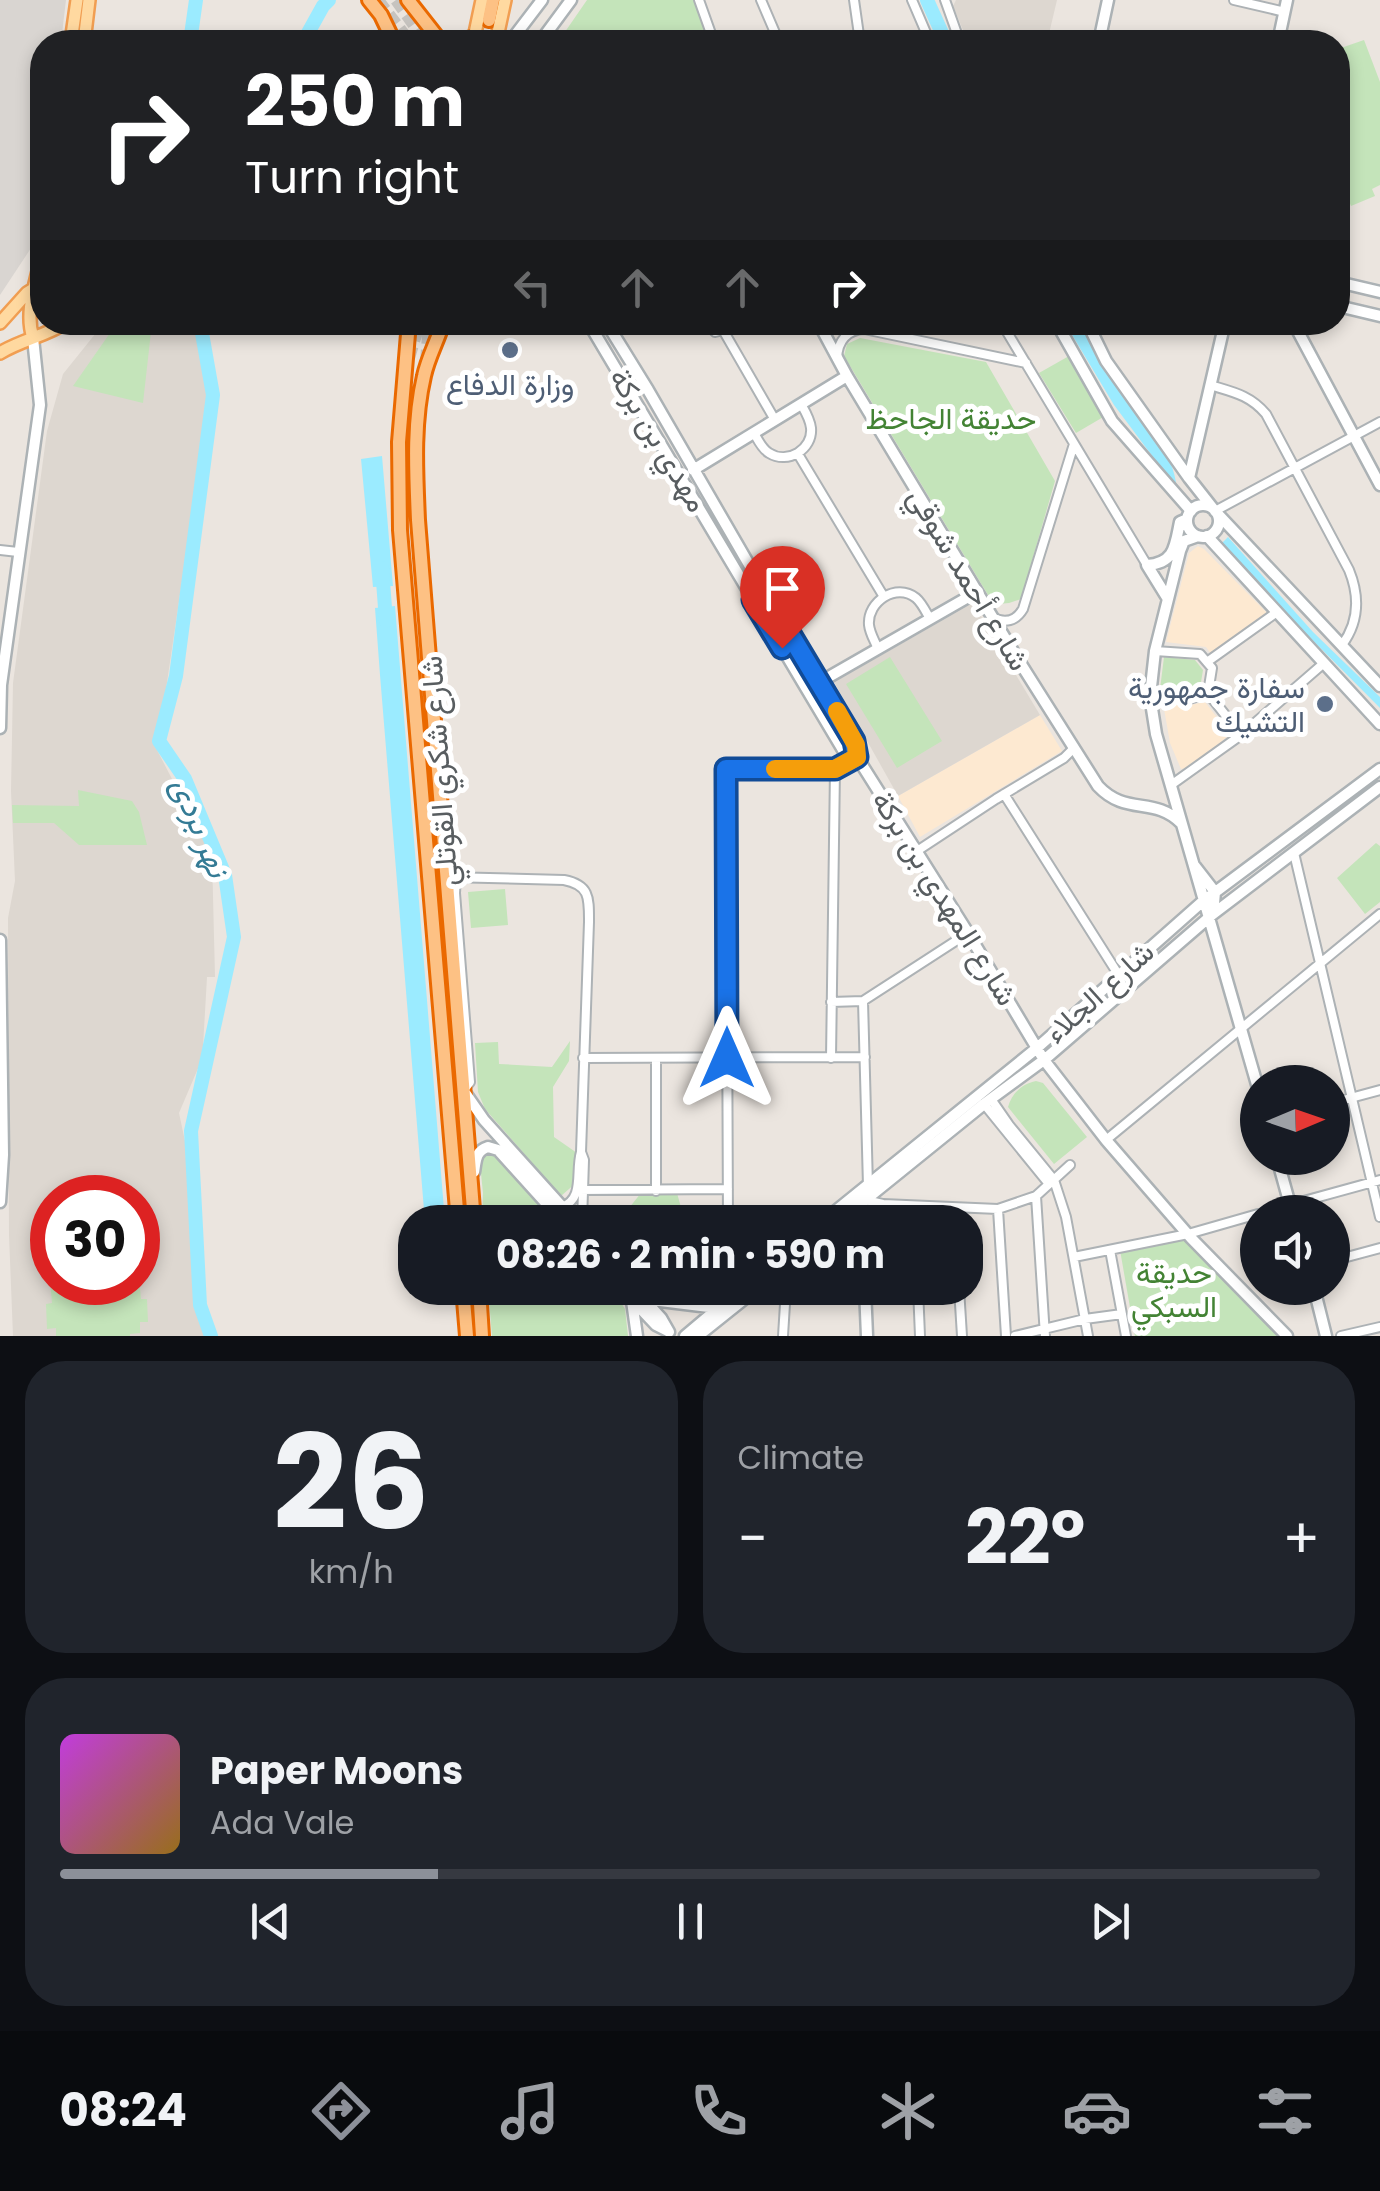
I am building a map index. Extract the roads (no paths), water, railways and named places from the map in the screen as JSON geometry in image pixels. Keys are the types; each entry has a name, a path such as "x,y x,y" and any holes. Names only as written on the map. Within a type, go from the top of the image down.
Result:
{"highway":[{"path":"369,0 388,30"},
{"path":"408,0 432,30"},
{"path":"489,20 494,0"},
{"name":"شارع شكري القوتلي","path":"408,335 398,442 400,530 457,1205"},
{"name":"شارع شكري القوتلي","path":"438,335 425,370 420,399 416,477 452,877 473,1205"},
{"path":"465,1305 467,1336"},
{"path":"480,1305 482,1336"}],"main road":[{"path":"72,30 76,0"},
{"path":"85,30 89,0"},
{"path":"476,30 482,0"},
{"path":"499,30 505,0"},
{"path":"519,30 542,0"},
{"path":"549,30 570,0"},
{"path":"1102,30 1108,0"},
{"path":"530,16 547,30"},
{"path":"1350,285 1380,292"},
{"path":"12,346 8,332 0,324 30,291"},
{"path":"1350,309 1380,316"},
{"path":"0,728 0,685 40,404 32,335"},
{"path":"0,353 42,335"},
{"name":"مهدي بن بركة","path":"596,335 843,750 857,757"},
{"name":"شارع المهدي بن بركة","path":"614,335 854,741 857,757 1044,1060 1106,1140 1188,1234 1287,1336"},
{"name":"شارع أحمد شوقي","path":"825,335 992,617 1098,786 1123,804 1164,810 1182,823"},
{"path":"1063,335 1112,420 1189,515 1188,527 1202,536 1380,724"},
{"path":"1094,335 1106,361 1215,510 1380,686"},
{"path":"1189,478 1222,335"},
{"path":"1301,335 1380,485"},
{"path":"693,470 847,376"},
{"path":"1168,599 1147,565 1166,561 1180,522 1202,505 1215,510"},
{"path":"1215,510 1218,526 1212,534 1184,541 1154,651 1150,696 1156,734 1202,902 1210,916 1251,1065"},
{"path":"820,682 977,592"},
{"path":"753,600 766,594"},
{"path":"761,614 774,607"},
{"name":"شارع الجلاء","path":"844,1205 1036,1048 1202,902 1380,769"},
{"path":"1146,806 1171,784"},
{"name":"شارع الجلاء","path":"860,1205 987,1101 1044,1060 1210,916 1380,787"},
{"path":"1194,865 1215,892 1210,916"},
{"path":"0,940 0,1202"},
{"path":"464,1090 484,1120 560,1205"},
{"path":"472,1183 478,1153 488,1147 498,1150 547,1205"},
{"path":"637,1305 637,1336"},
{"path":"643,1305 656,1325 670,1333"},
{"path":"685,1336 722,1305"},
{"path":"698,1336 737,1305"},
{"path":"865,1305 866,1336"},
{"path":"1318,1305 1326,1336"}],"street":[{"path":"699,0 710,30"},
{"path":"761,0 774,30"},
{"path":"854,0 858,30"},
{"path":"912,0 925,30"},
{"path":"945,0 956,30"},
{"path":"1234,0 1286,6"},
{"path":"730,335 775,420"},
{"path":"837,359 842,340 848,335"},
{"path":"893,335 1026,363"},
{"path":"1009,335 1147,565"},
{"path":"1210,386 1244,394 1266,414 1353,581 1356,616 1342,646"},
{"path":"754,433 770,454 798,454 806,446 811,427 801,404"},
{"path":"1215,510 1380,422"},
{"path":"992,617 1010,620 1023,609 1074,444"},
{"path":"798,454 884,596"},
{"path":"0,550 18,552"},
{"path":"878,649 870,633 870,614 884,596 910,595 930,619"},
{"path":"1207,662 1276,612"},
{"path":"1154,651 1200,654 1212,668 1208,694 1240,735"},
{"path":"1171,784 1240,735 1324,664"},
{"path":"1150,696 1186,700 1208,694"},
{"path":"917,851 1064,758 1073,748"},
{"path":"728,1205 726,769 835,769 857,757"},
{"path":"831,1058 835,769"},
{"path":"1004,794 1118,974"},
{"path":"1294,853 1351,1098 1376,1181 1380,1217"},
{"path":"452,877 564,880 578,883 586,891 590,922 580,1205"},
{"path":"1106,1140 1380,914"},
{"path":"831,1002 863,1001 968,933"},
{"path":"863,1001 868,1186"},
{"path":"583,1058 865,1058"},
{"path":"656,1058 656,1191"},
{"path":"1351,1098 1380,1090"},
{"path":"987,1101 1052,1182 1066,1217 1088,1336"},
{"path":"983,1209 998,1210 1036,1196 1070,1165"},
{"path":"1334,1195 1376,1181"},
{"path":"580,1190 728,1189"},
{"path":"566,1205 580,1190"},
{"path":"1036,1196 1045,1332"},
{"path":"864,1202 898,1205"},
{"path":"998,1210 1006,1336"},
{"path":"1074,1256 1240,1220"},
{"path":"1350,1256 1380,1248"},
{"path":"1110,1250 1126,1336"},
{"path":"783,1336 785,1305"},
{"path":"919,1305 920,1336"},
{"path":"960,1305 962,1336"},
{"path":"1015,1336 1122,1314"},
{"path":"1341,1336 1380,1327"}],"water":[{"path":"1072,335 1086,335 1164,450 1177,489 1114,405"},
{"path":"382,456 393,586 373,587 361,459"},
{"path":"1228,537 1313,632 1380,697 1380,708 1219,546"},
{"path":"395,606 444,1205 424,1205 375,608"}],"waterway":[{"name":"نهر بردى","path":"192,30 196,0"},
{"name":"نهر بردى","path":"310,30 329,0"},
{"path":"927,0 941,30"},
{"name":"نهر بردى","path":"202,335 213,395 176,676 159,741 185,779 225,875 234,937 191,1131 200,1305 211,1336"},
{"name":"نهر بردى","path":"382,568 386,621"}],"tunnel":[{"path":"378,0 401,30"},
{"path":"396,0 417,30"},
{"path":"409,358 416,335"},
{"path":"426,362 428,335"}],"place":[{"name":"وزارة الدفاع","path":"510,350"},
{"name":"سفارة جمهورية التشيك","path":"1325,704"}],"park label":[{"name":"حديقة الجاحظ","path":"951,418"},
{"name":"حديقة السبكي","path":"1174,1289"}]}
